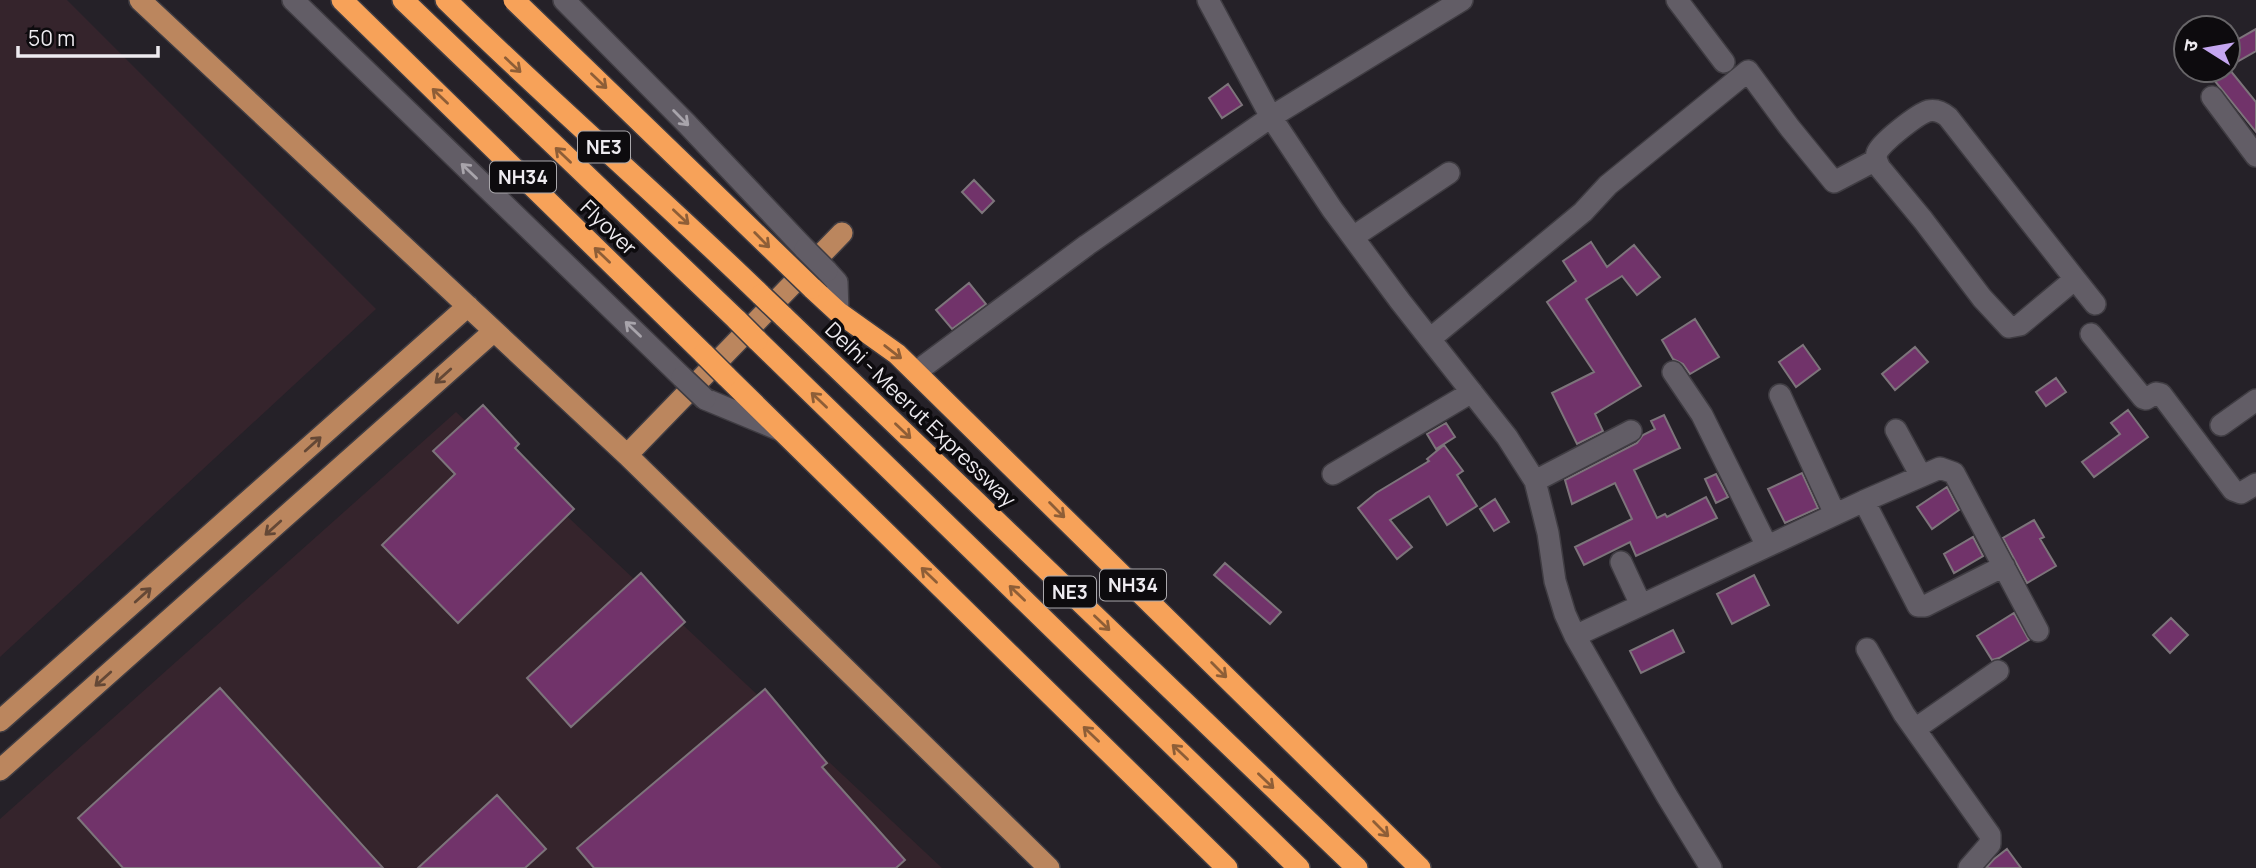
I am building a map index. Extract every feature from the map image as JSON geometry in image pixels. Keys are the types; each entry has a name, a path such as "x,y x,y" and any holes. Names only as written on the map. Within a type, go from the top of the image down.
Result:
{"highway":[{"name":"Flyover","path":"342,0 782,431"},
{"name":"NE3","path":"403,0 737,320 1298,868"},
{"name":"Delhi - Meerut Expressway","path":"446,0 513,66 679,216 1357,868"},
{"name":"NH34","path":"514,0 812,288 838,312 897,354 916,372 1420,868"},
{"name":"NH34","path":"782,431 1227,868"}],"main road":[{"path":"140,0 626,455 1049,868"},
{"path":"626,455 842,233"},
{"path":"0,721 468,306"},
{"path":"0,770 494,331"}],"street":[{"path":"293,0 705,399 782,431"},
{"path":"564,0 687,124 837,282 838,312"},
{"path":"1208,0 1271,117 1332,209 1507,437 1535,481 1548,533 1555,581 1575,636 1711,868"},
{"path":"916,372 1087,244 1271,117 1462,0"},
{"path":"1677,0 1724,62"},
{"path":"1430,339 1583,212 1608,185 1748,71 1790,128 1835,181 1876,160"},
{"path":"2212,97 2256,156"},
{"path":"2075,279 2020,325 2009,327 1982,298 1880,168 1876,160 1881,146 1917,117 1939,110 1948,117 2095,304"},
{"path":"1353,237 1449,173"},
{"path":"2091,334 2143,398 2161,394 2233,490 2241,493 2256,484"},
{"path":"1672,372 1702,415 1767,546"},
{"path":"1333,474 1472,392"},
{"path":"1780,395 1835,514"},
{"path":"2221,425 2256,400"},
{"path":"1896,430 1921,476"},
{"path":"1535,481 1631,431"},
{"path":"1575,636 1835,514 1940,468 1954,473 2038,631"},
{"path":"1864,501 1919,606 1925,606 2004,566"},
{"path":"1621,562 1641,605"},
{"path":"1867,649 1915,729 1990,835 1990,844 1969,868"},
{"path":"1915,729 1998,671"}],"shaded area":[{"path":"0,0 67,0 376,309 0,657"},
{"path":"456,412 942,868 0,868 0,819"}],"building":[{"path":"2256,29 2256,51 2242,59 2242,37"},
{"path":"1228,84 1242,105 1222,118 1209,98"},
{"path":"2217,84 2241,84 2256,102 2256,132"},
{"path":"974,180 994,201 982,213 962,192"},
{"path":"1591,242 1607,267 1634,245 1660,277 1637,295 1622,276 1586,299 1641,386 1595,414 1603,431 1577,444 1552,393 1594,372 1547,302 1576,281 1563,261"},
{"path":"969,283 986,304 952,329 936,310"},
{"path":"1695,319 1719,357 1690,374 1683,364 1673,359 1662,340"},
{"path":"1803,345 1820,369 1796,387 1779,362"},
{"path":"1915,347 1928,362 1895,390 1882,374"},
{"path":"2056,378 2066,392 2046,406 2036,392"},
{"path":"483,405 519,444 515,448 574,509 458,623 382,545 455,474 433,451"},
{"path":"2128,410 2148,437 2094,477 2082,462 2120,434 2111,423"},
{"path":"1664,415 1680,448 1634,470 1657,518 1665,514 1667,517 1706,497 1717,518 1636,556 1630,542 1584,565 1575,547 1632,519 1615,483 1572,504 1565,480 1637,443 1643,435 1655,429 1651,421"},
{"path":"1446,423 1455,437 1436,449 1427,434"},
{"path":"1444,445 1463,471 1457,475 1477,506 1447,525 1429,496 1390,520 1412,547 1397,559 1358,508 1376,493 1429,461 1427,459"},
{"path":"1802,473 1818,508 1785,523 1768,489"},
{"path":"1716,474 1728,497 1716,503 1705,479"},
{"path":"1947,487 1959,510 1932,529 1917,507"},
{"path":"1495,499 1509,522 1494,531 1480,509"},
{"path":"2034,520 2044,537 2040,539 2056,566 2027,583 2003,538"},
{"path":"1973,537 1983,556 1954,573 1944,554"},
{"path":"1225,563 1281,612 1270,624 1214,575"},
{"path":"641,573 685,622 571,727 527,678"},
{"path":"1754,575 1769,605 1732,624 1717,594"},
{"path":"2014,613 2029,640 1992,660 1977,636"},
{"path":"2171,618 2188,635 2170,653 2153,635"},
{"path":"1673,630 1684,652 1641,673 1630,651"},
{"path":"220,688 383,868 123,868 78,818"},
{"path":"765,689 827,763 822,767 905,860 896,868 594,868 577,848"},
{"path":"497,795 546,849 525,868 418,868"},
{"path":"2007,849 2021,868 1986,868 1994,859"}]}
